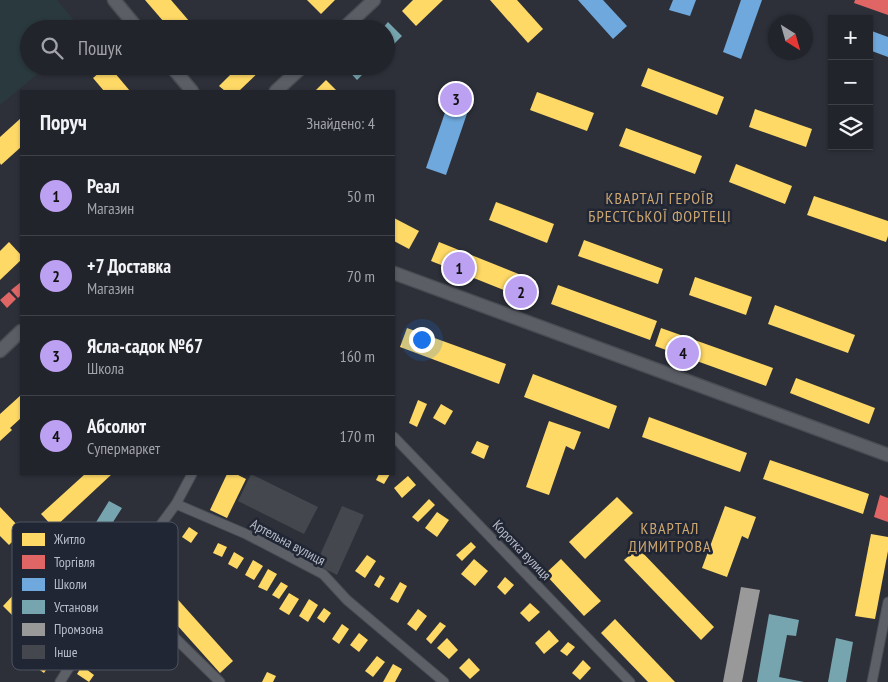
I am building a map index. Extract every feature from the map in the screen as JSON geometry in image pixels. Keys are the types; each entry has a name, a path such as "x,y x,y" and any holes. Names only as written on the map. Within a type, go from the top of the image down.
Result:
{"street":[{"path":"114,0 131,20"},
{"path":"353,20 374,0"},
{"path":"178,75 191,90"},
{"path":"277,90 293,75"},
{"path":"395,273 888,455"},
{"path":"0,351 20,331"},
{"name":"Коротка вулиця","path":"395,438 630,682"},
{"path":"163,522 176,504 191,475"},
{"name":"Артельна вулиця","path":"176,504 246,534 323,574 347,600 444,682"},
{"path":"872,682 888,602"},
{"path":"178,641 220,682"},
{"path":"60,682 68,670"}],"shaded area":[{"path":"0,0 57,0 74,20 20,20 20,75 36,75 0,105"}],"building: Житло":[{"path":"145,0 171,0 188,20 162,20"},
{"path":"307,0 335,0 321,14"},
{"path":"413,0 443,0 416,26 402,11"},
{"path":"490,0 517,0 543,29 528,43"},
{"path":"648,68 724,97 717,115 641,86"},
{"path":"96,75 117,75 129,90 103,90 93,78"},
{"path":"230,75 256,75 240,90 224,90 219,86"},
{"path":"326,80 336,90 316,90"},
{"path":"537,92 594,113 587,131 530,110"},
{"path":"755,109 812,129 806,147 749,127"},
{"path":"20,119 20,148 1,165 0,163 0,137"},
{"path":"626,128 702,156 695,174 619,146"},
{"path":"736,164 792,186 785,204 729,182"},
{"path":"814,196 888,221 886,242 807,215"},
{"path":"496,202 554,224 547,243 489,220"},
{"path":"395,219 419,231 409,249 395,242"},
{"path":"584,240 663,269 658,284 578,256"},
{"path":"9,242 20,254 20,261 0,280 0,251"},
{"path":"439,242 536,281 529,300 431,261"},
{"path":"695,277 752,297 746,315 689,295"},
{"path":"558,285 657,321 650,340 551,304"},
{"path":"775,305 855,335 848,353 768,324"},
{"path":"407,328 506,364 499,384 400,347"},
{"path":"661,328 773,368 766,386 655,346"},
{"path":"533,374 617,406 609,429 524,397"},
{"path":"796,378 875,408 869,424 790,393"},
{"path":"20,396 20,419 10,428 12,430 0,441 0,414"},
{"path":"418,400 427,404 417,427 409,423"},
{"path":"441,404 453,411 445,425 433,418"},
{"path":"649,417 747,453 740,472 642,437"},
{"path":"549,421 581,432 574,450 566,446 549,495 526,487"},
{"path":"477,441 489,446 484,459 471,453"},
{"path":"770,460 869,494 863,514 763,479"},
{"path":"84,475 111,475 60,522 48,522 41,514"},
{"path":"227,475 238,475 246,479 227,518 210,510"},
{"path":"378,475 389,475 384,484 376,480"},
{"path":"408,476 416,485 402,498 394,488"},
{"path":"617,497 633,513 585,559 569,542"},
{"path":"429,499 435,505 418,522 412,517"},
{"path":"725,506 756,517 748,539 742,536 727,577 702,568"},
{"path":"0,507 14,522 12,522 12,542 9,545 0,536"},
{"path":"437,512 449,520 437,537 425,528"},
{"path":"189,527 198,533 191,543 182,537"},
{"path":"871,534 888,537 888,551 875,619 855,616"},
{"path":"471,542 476,547 462,561 456,555"},
{"path":"218,543 227,547 222,557 213,553"},
{"path":"638,548 714,627 701,640 624,560"},
{"path":"234,552 244,558 237,569 228,564"},
{"path":"367,555 376,561 365,578 355,571"},
{"path":"474,559 488,571 475,586 461,574"},
{"path":"561,559 601,601 584,616 545,574"},
{"path":"253,560 263,566 254,580 245,575"},
{"path":"268,569 277,574 267,591 258,587"},
{"path":"380,575 385,578 379,588 374,585"},
{"path":"505,577 514,585 505,595 497,587"},
{"path":"281,582 288,586 279,599 272,595"},
{"path":"400,582 407,586 398,603 390,599"},
{"path":"289,593 299,599 289,615 279,609"},
{"path":"12,596 12,615 3,606"},
{"path":"309,599 318,605 308,622 299,616"},
{"path":"178,600 233,661 220,673 178,626"},
{"path":"530,603 540,612 529,622 520,613"},
{"path":"324,608 331,613 324,623 317,618"},
{"path":"418,609 427,616 416,631 407,624"},
{"path":"615,619 675,682 648,682 601,633"},
{"path":"440,622 446,626 431,644 426,639"},
{"path":"342,624 349,629 339,644 332,639"},
{"path":"549,630 559,641 544,654 535,643"},
{"path":"359,633 368,640 359,652 350,645"},
{"path":"447,638 458,650 449,659 437,648"},
{"path":"568,642 575,647 567,656 560,651"},
{"path":"377,656 385,662 373,677 365,671"},
{"path":"469,658 480,670 470,679 459,668"},
{"path":"583,660 591,668 580,680 572,673"},
{"path":"393,664 402,669 395,682 383,682"},
{"path":"80,670 87,670 94,675 89,682 77,674"},
{"path":"267,672 276,676 273,682 262,682"}],"building: Торгівля":[{"path":"855,0 888,0 888,15 854,3"},
{"path":"20,283 20,296 18,298 11,290"},
{"path":"9,292 16,299 7,308 0,300"},
{"path":"880,495 888,498 888,522 874,517"}],"building: Школи":[{"path":"578,0 603,0 627,26 613,39"},
{"path":"673,0 696,0 690,16 669,10"},
{"path":"741,0 762,0 741,59 723,52"},
{"path":"873,31 888,37 888,57 873,51"},
{"path":"451,95 471,102 446,175 426,168"}],"building: Установи":[{"path":"395,29 402,36 395,43"},
{"path":"352,75 362,75 357,80"},
{"path":"109,501 122,508 113,522 96,522"},
{"path":"769,614 799,620 796,636 787,635 779,677 804,682 757,682"},
{"path":"836,638 853,642 846,682 828,682"}],"building: Промзона":[{"path":"741,587 760,590 742,682 723,682"}],"building: Інше":[{"path":"251,475 253,475 318,507 304,534 238,501"},
{"path":"342,506 364,515 337,575 316,564"}],"place":[{"name":"Ясла-садок №67","path":"456,99"},
{"name":"Реал","path":"459,268"},
{"name":"+7 Доставка","path":"521,292"},
{"name":"Абсолют","path":"683,353"}],"district":[{"name":"КВАРТАЛ ГЕРОЇВ БРЕСТСЬКОЇ ФОРТЕЦІ","path":"660,207"},
{"name":"КВАРТАЛ ДИМИТРОВА","path":"670,537"}]}
